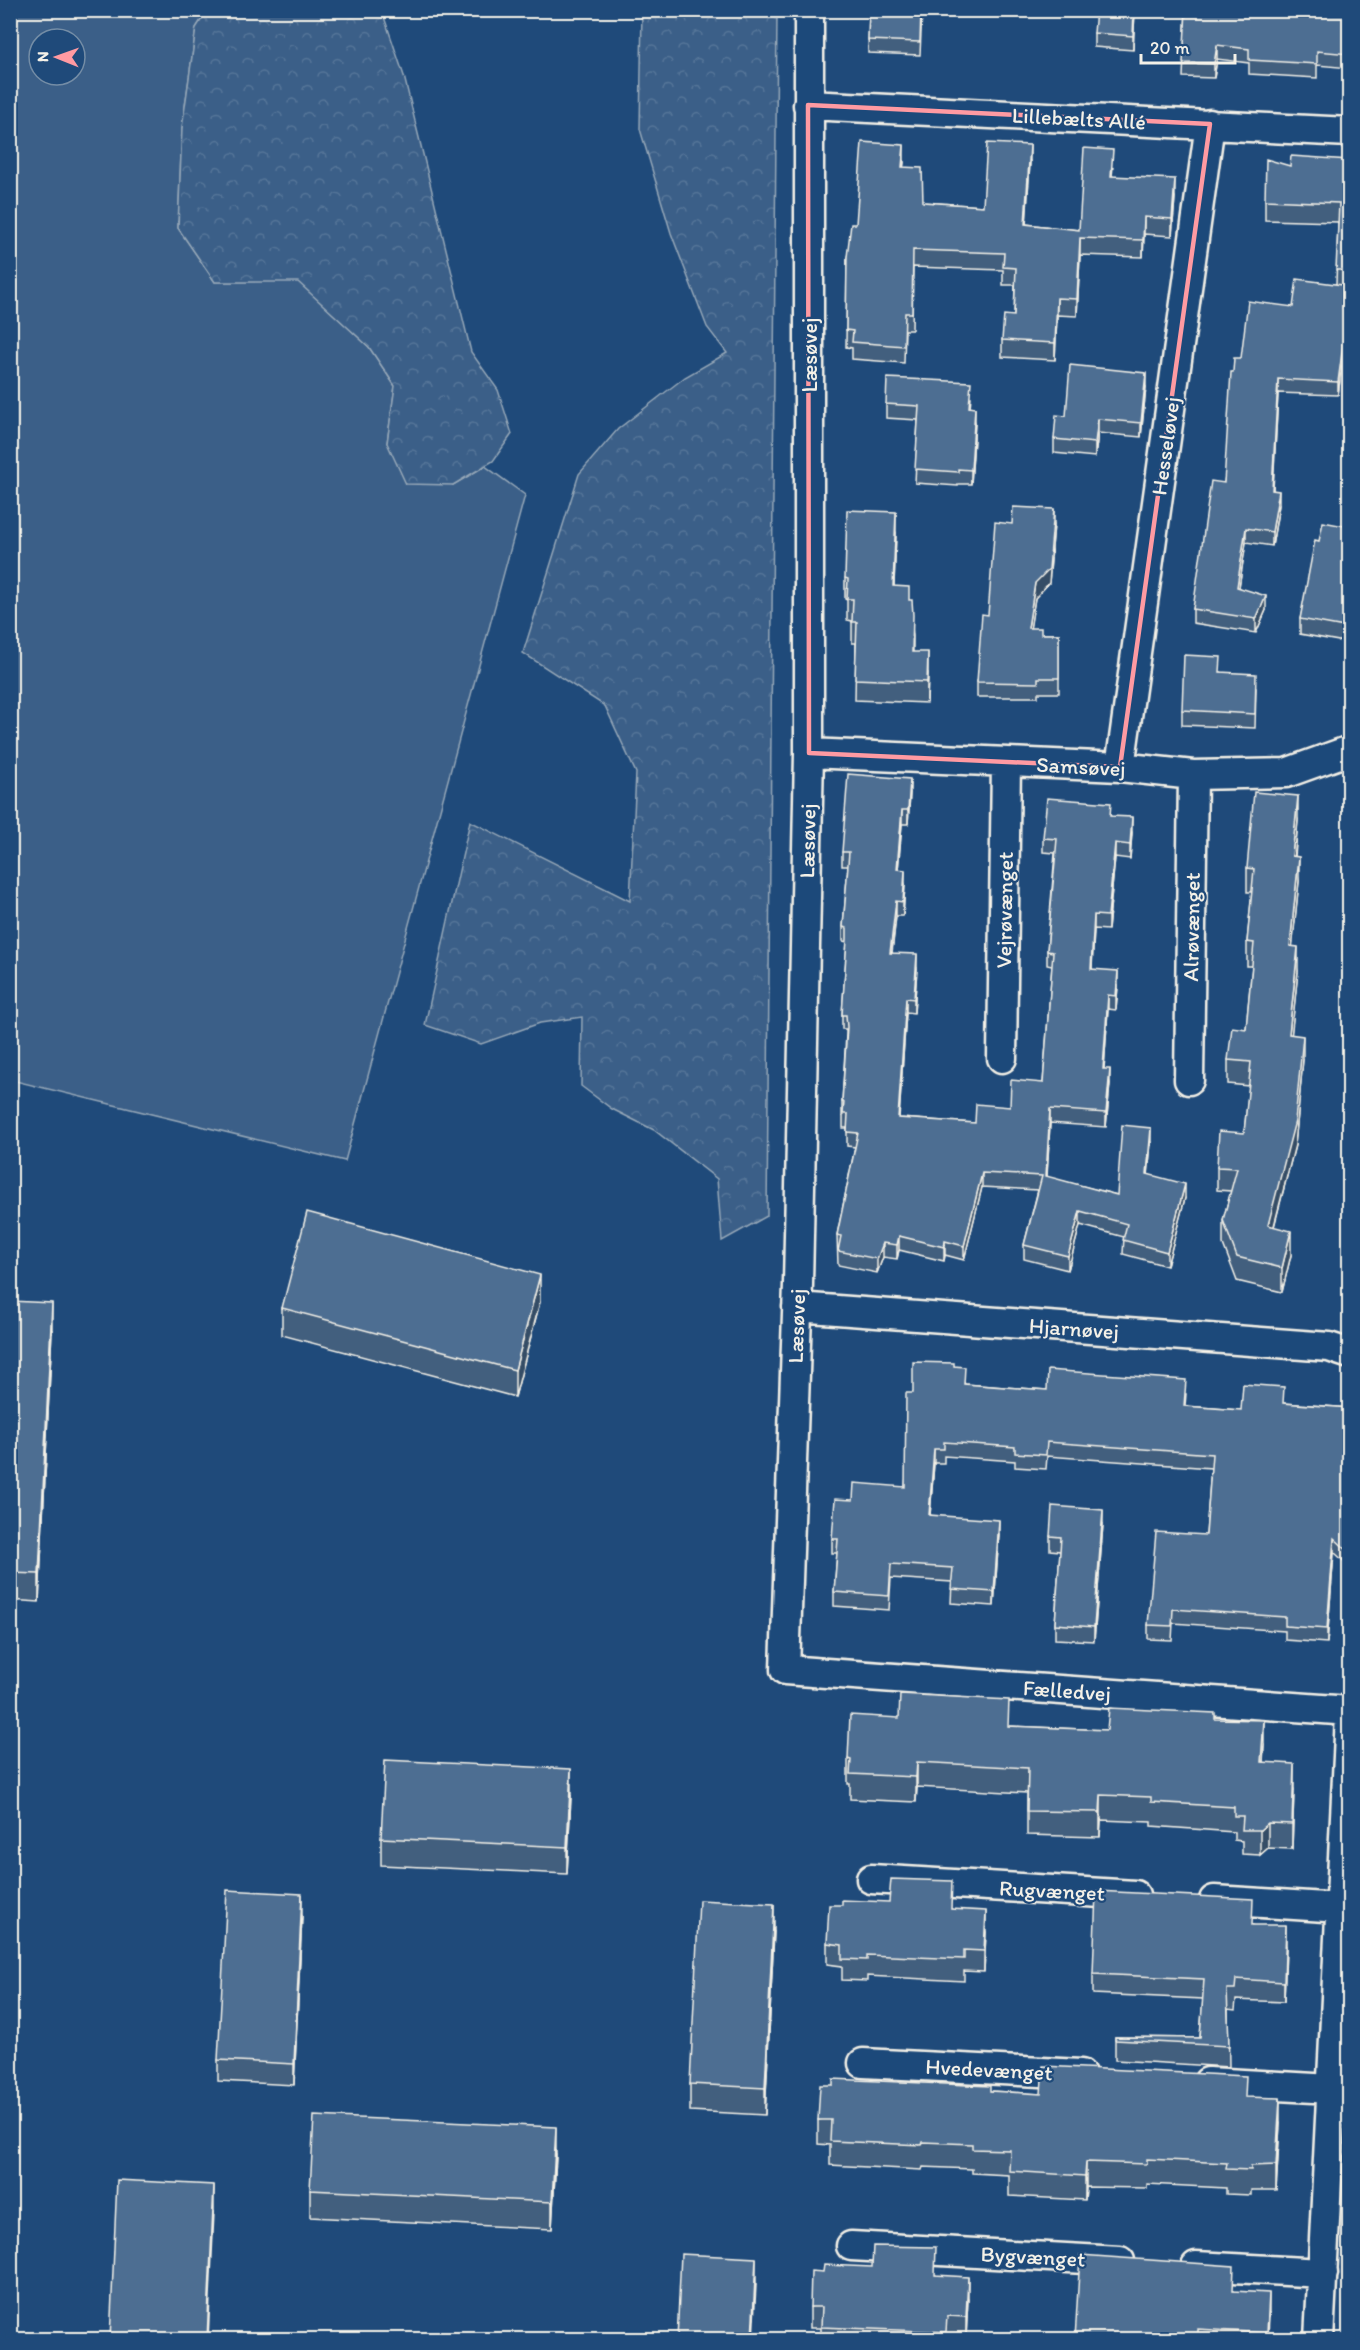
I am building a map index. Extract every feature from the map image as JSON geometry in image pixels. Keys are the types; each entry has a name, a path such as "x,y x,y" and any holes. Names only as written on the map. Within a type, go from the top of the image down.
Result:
{"street":[{"name":"Læsøvej","path":"785,1670 797,1307 809,753 808,10"},
{"name":"Lillebælts Allé","path":"808,105 1350,132"},
{"name":"Hesseløvej","path":"1120,767 1210,124"},
{"name":"Samsøvej","path":"809,753 1120,767 1193,775 1286,773 1350,750"},
{"name":"Vejrøvænget","path":"1002,1058 1006,762"},
{"name":"Alrøvænget","path":"1189,1080 1193,775"},
{"name":"Hjarnøvej","path":"797,1307 1329,1347 1350,1354"},
{"name":"Fælledvej","path":"785,1670 1350,1711"},
{"path":"1319,2340 1350,1716"},
{"name":"Rugvænget","path":"871,1880 1341,1908"},
{"name":"Hvedevænget","path":"863,2062 1107,2076"},
{"path":"1178,2080 1332,2089"},
{"name":"Bygvænget","path":"851,2246 1323,2273"}],"highlighted area":[{"path":"808,105 1210,124 1120,767 809,753"}],"green space":[{"path":"11,11 207,11 196,28 182,128 178,228 215,282 298,281 369,347 395,386 387,443 453,485 485,466 525,495 345,1161 11,1080"},
{"path":"207,11 382,11 404,76 471,352 498,390 512,434 493,461 453,485 406,484 387,443 395,386 369,347 298,282 215,282 178,228 182,128 196,28"},
{"path":"642,11 777,11 767,1216 722,1241 717,1179 654,1130 612,1109 581,1086 582,1017 540,1023 481,1044 425,1025 470,821 630,901 636,773 605,706 523,653 579,474 618,429 685,377 727,353 707,327 671,233 640,129"}],"building":[{"path":"869,10 921,10 920,42 868,40"},
{"path":"1096,10 1134,10 1133,36 1094,33"},
{"path":"1186,10 1350,10 1350,54 1317,51 1317,64 1249,60 1249,49 1217,45 1214,64 1183,63"},
{"path":"862,142 904,145 902,167 922,168 923,202 983,206 987,143 1030,145 1025,224 1079,230 1084,148 1113,150 1111,176 1175,179 1172,219 1144,217 1143,240 1080,238 1077,299 1057,298 1055,343 1002,340 1004,315 1014,316 1016,268 1003,267 1004,253 913,250 912,313 905,313 904,346 852,342 853,331 846,330 847,257 851,224 856,224"},
{"path":"1291,156 1350,160 1350,270 1336,270 1339,203 1265,200 1266,159 1290,166"},
{"path":"1297,279 1350,286 1338,382 1278,379 1272,490 1279,491 1272,532 1246,528 1237,587 1266,596 1256,619 1193,609 1211,481 1224,483 1231,372 1233,372 1234,358 1241,358 1248,301 1293,307"},
{"path":"1070,365 1146,373 1141,423 1098,419 1095,443 1054,439 1056,415 1066,416"},
{"path":"887,378 971,382 969,407 975,408 971,470 958,469 958,472 915,469 919,406 886,404"},
{"path":"1013,507 1054,509 1049,569 1035,583 1028,628 1041,628 1041,634 1059,634 1059,678 1038,678 1038,683 977,682 982,614 988,615 995,522 1012,524"},
{"path":"847,510 896,512 893,586 909,587 909,600 912,600 913,615 912,652 928,652 927,682 855,679 857,622 852,622 853,599 847,599 848,579 845,578"},
{"path":"1323,522 1350,527 1350,628 1300,619 1315,540 1319,541"},
{"path":"1184,655 1221,657 1220,672 1256,674 1255,714 1182,710"},
{"path":"848,774 910,779 908,810 902,810 897,869 905,870 903,902 896,901 890,953 917,954 914,999 906,998 898,1118 975,1123 976,1104 1010,1107 1011,1080 1043,1083 1053,952 1047,951 1057,839 1043,838 1047,798 1111,803 1110,816 1132,817 1130,845 1115,843 1108,916 1094,915 1091,969 1118,971 1116,996 1108,995 1103,1069 1110,1069 1106,1113 1050,1109 1046,1176 1117,1195 1122,1125 1151,1128 1147,1174 1185,1184 1167,1252 1123,1240 1127,1224 1080,1211 1068,1256 1024,1245 1042,1176 982,1173 964,1246 945,1241 944,1247 899,1236 897,1245 883,1243 877,1259 838,1251 841,1236 837,1235 858,1133 847,1132 848,1114 843,1114 844,1102 842,1102 847,1027 846,1015 842,1015 847,939 847,928 843,927 849,852 842,852"},
{"path":"1254,792 1298,796 1292,856 1299,857 1290,946 1298,947 1289,1034 1303,1036 1295,1121 1268,1225 1291,1231 1282,1268 1237,1257 1223,1220 1237,1168 1217,1167 1219,1131 1244,1133 1251,1062 1228,1060 1232,1027 1246,1029 1254,943 1247,942 1254,869 1247,868"},
{"path":"307,1212 540,1275 515,1370 282,1308"},
{"path":"10,1301 52,1303 39,1574 10,1573"},
{"path":"913,1362 954,1363 954,1366 965,1367 964,1384 1047,1390 1048,1370 1186,1380 1184,1406 1241,1410 1243,1384 1284,1387 1283,1403 1350,1408 1350,1553 1334,1538 1327,1629 1285,1626 1285,1617 1173,1609 1172,1626 1148,1625 1156,1532 1206,1535 1212,1454 1047,1442 1046,1455 1015,1453 1015,1447 944,1442 944,1449 934,1449 929,1515 999,1520 994,1592 951,1589 953,1568 891,1564 889,1596 834,1592 838,1539 832,1539 835,1499 853,1500 854,1483 905,1487 906,1393 913,1393"},
{"path":"1052,1506 1103,1510 1094,1627 1055,1624 1061,1537 1050,1536"},
{"path":"900,1694 1009,1700 1008,1726 1107,1730 1109,1708 1215,1713 1215,1719 1264,1720 1261,1762 1294,1764 1292,1824 1268,1823 1260,1830 1242,1830 1243,1816 1234,1816 1234,1807 1151,1802 1151,1797 1101,1795 1100,1812 1027,1811 1028,1768 917,1762 916,1777 850,1774 851,1760 848,1759 850,1715 899,1718"},
{"path":"385,1760 571,1769 567,1847 381,1838"},
{"path":"891,1879 952,1881 951,1909 986,1911 984,1951 964,1950 964,1959 867,1955 867,1960 842,1959 842,1945 827,1943 829,1905 842,1905 842,1900 889,1902"},
{"path":"227,1890 302,1894 294,2064 218,2060"},
{"path":"1096,1891 1253,1899 1252,1925 1286,1925 1284,1982 1236,1979 1235,1989 1227,1989 1229,2046 1115,2040 1115,2037 1200,2038 1204,1979 1093,1974"},
{"path":"699,1900 774,1904 765,2088 690,2084"},
{"path":"1043,2066 1246,2076 1245,2097 1280,2098 1276,2165 1251,2166 1251,2170 1226,2169 1227,2163 1147,2159 1147,2164 1086,2162 1085,2176 1009,2171 1010,2150 972,2149 972,2144 923,2142 922,2145 830,2141 831,2120 818,2120 820,2085 833,2085 833,2079 990,2086 990,2091 1041,2094"},
{"path":"314,2116 556,2127 552,2202 310,2190"},
{"path":"117,2180 214,2185 207,2340 110,2340"},
{"path":"873,2246 936,2247 935,2275 968,2277 966,2317 947,2316 946,2332 821,2327 822,2307 810,2307 811,2271 823,2272 824,2265 872,2267"},
{"path":"681,2254 756,2258 752,2340 677,2340"},
{"path":"1080,2255 1234,2266 1233,2291 1269,2293 1267,2333 1198,2329 1198,2340 1075,2339"}]}
